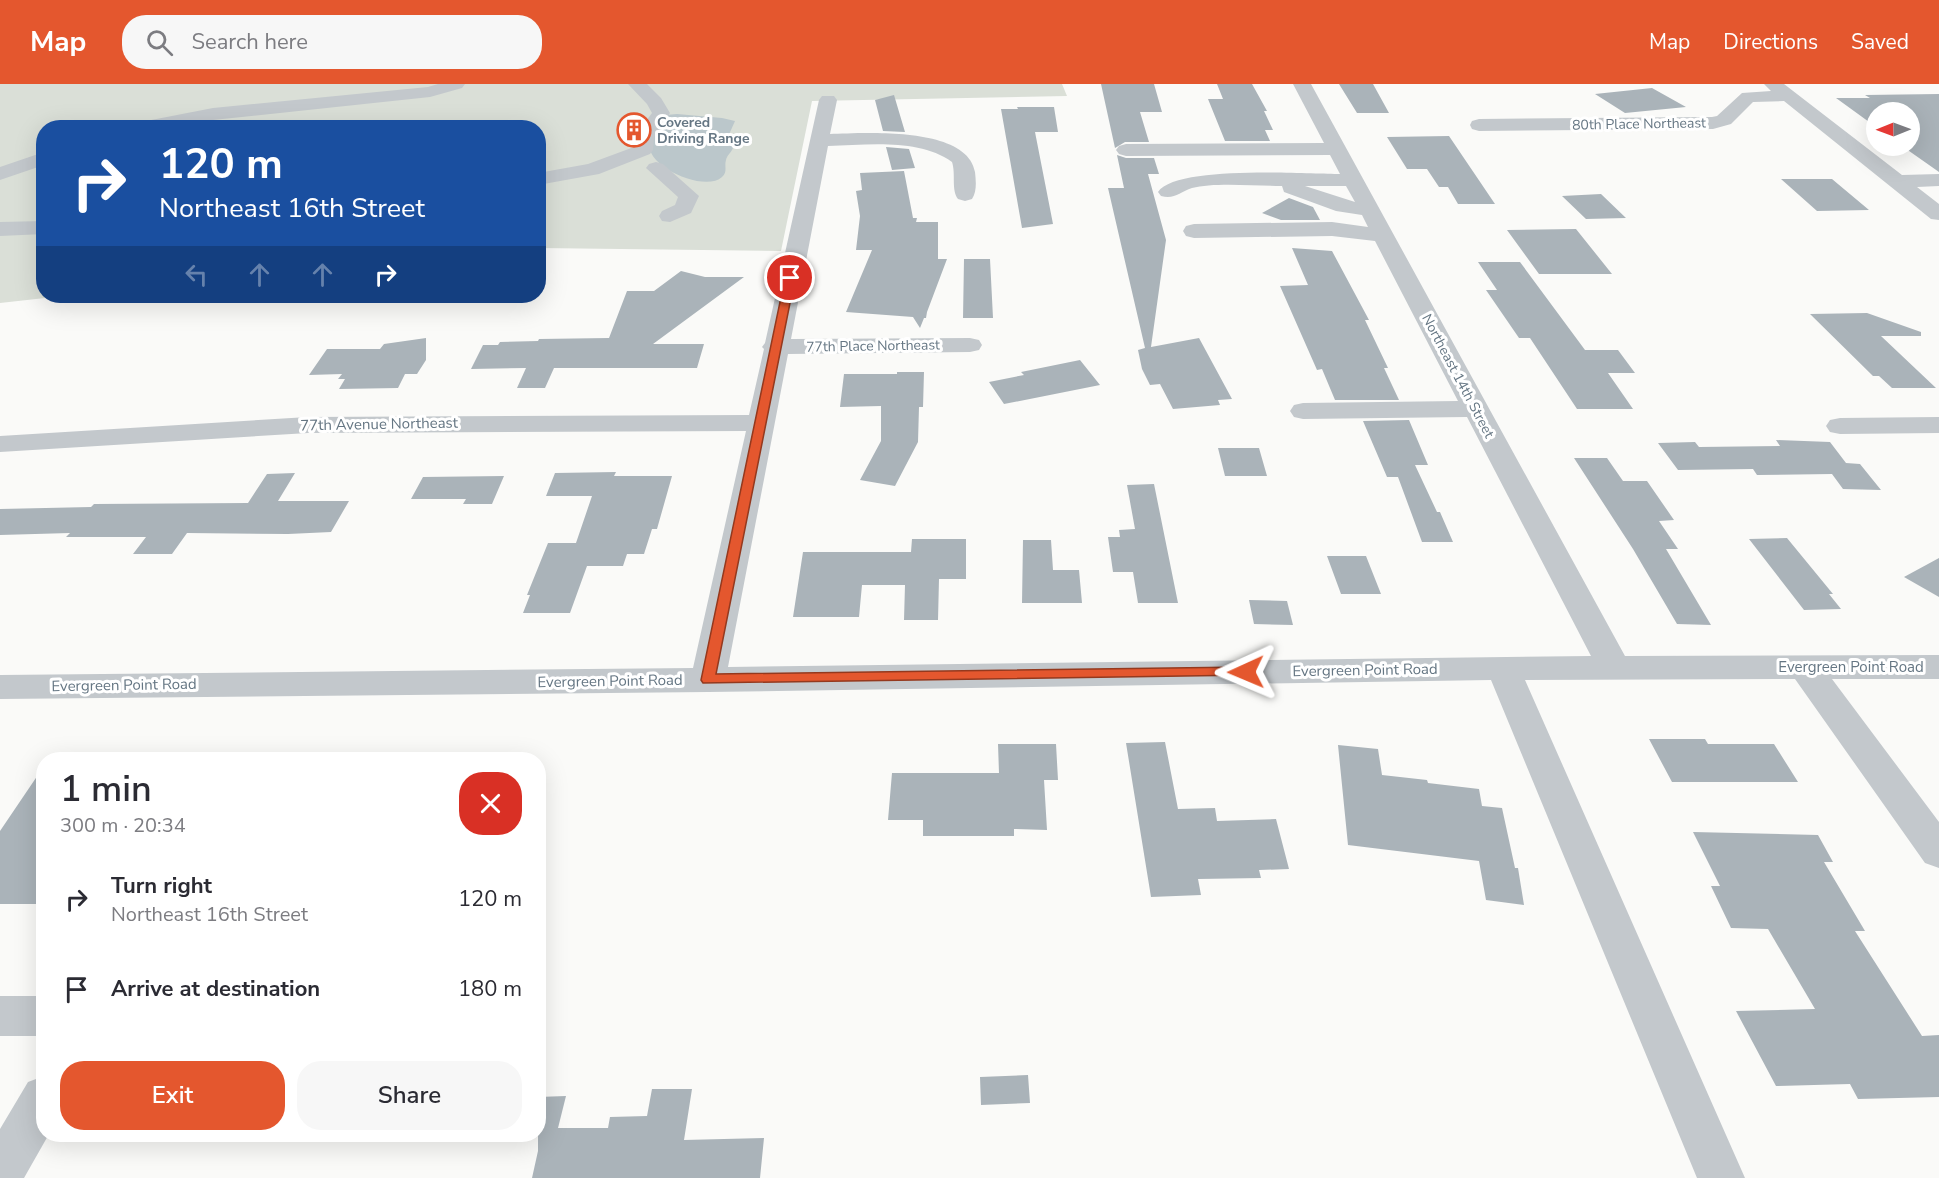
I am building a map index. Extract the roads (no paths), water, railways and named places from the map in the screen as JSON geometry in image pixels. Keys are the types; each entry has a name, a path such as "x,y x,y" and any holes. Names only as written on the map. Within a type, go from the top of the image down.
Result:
{"street":[{"path":"182,120 213,114 430,92 456,84"},
{"path":"637,84 655,102 661,113 644,138 643,150 656,168 689,196 684,209 670,216"},
{"name":"Northeast 14th Street","path":"1302,84 1614,667"},
{"path":"1780,90 1939,214"},
{"name":"80th Place Northeast","path":"1479,125 1713,123 1724,120 1748,97 1780,90"},
{"path":"708,680 775,347 828,100"},
{"path":"819,140 906,141 945,150 959,157 964,166 965,195"},
{"path":"1126,150 1337,149"},
{"path":"546,178 584,173 621,162 643,150"},
{"path":"0,174 36,161"},
{"path":"621,162 656,168"},
{"path":"1168,192 1187,183 1208,180 1354,180"},
{"path":"1273,180 1343,207 1370,210"},
{"path":"1896,181 1939,180"},
{"path":"0,229 36,227"},
{"path":"1194,231 1332,229 1383,235"},
{"name":"77th Place Northeast","path":"775,347 970,345"},
{"path":"1303,411 1476,409"},
{"name":"77th Avenue Northeast","path":"0,444 308,425 760,423"},
{"path":"1840,426 1939,425"},
{"path":"1804,667 1939,852"},
{"name":"Evergreen Point Road","path":"0,687 708,680 1503,668 1939,667"},
{"path":"1503,668 1721,1178"},
{"path":"0,1016 36,1016"},
{"path":"0,1174 36,1112"}],"place":[{"name":"Covered Driving Range","path":"634,130"}]}
